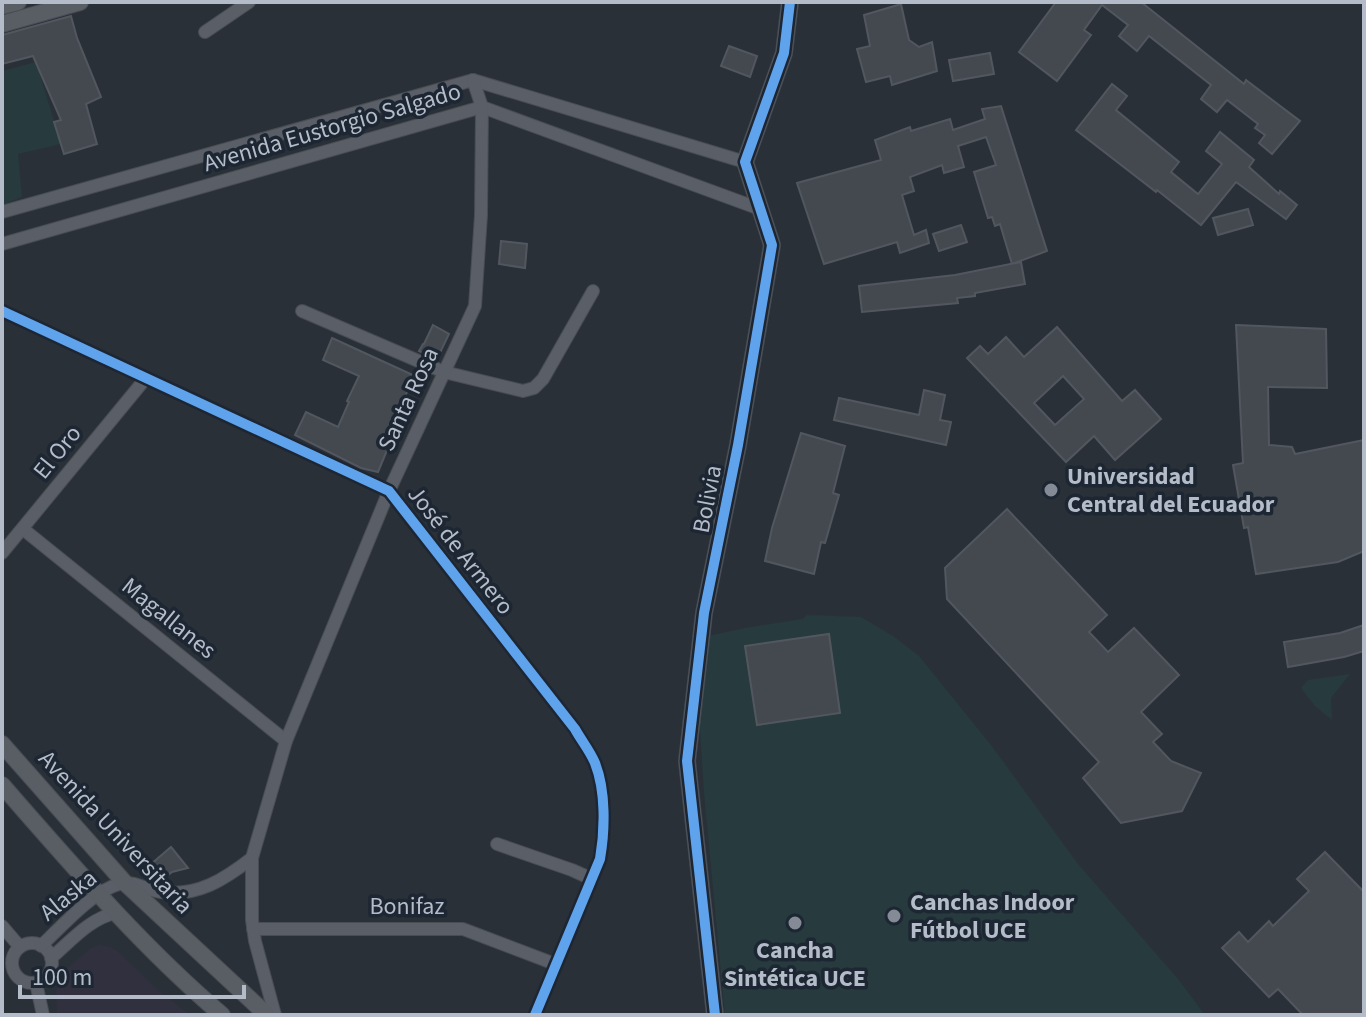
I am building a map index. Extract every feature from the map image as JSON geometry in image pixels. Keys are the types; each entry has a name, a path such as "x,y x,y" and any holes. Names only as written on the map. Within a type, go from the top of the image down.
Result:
{"street":[{"path":"2,6 18,2"},
{"path":"2,24 80,2"},
{"path":"205,32 249,2"},
{"path":"745,162 784,53 790,2"},
{"name":"Avenida Eustorgio Salgado","path":"2,212 473,80 745,162"},
{"name":"Santa Rosa","path":"275,1015 253,929 252,858 286,741 389,491 475,306 481,215 482,107 473,80"},
{"name":"Avenida Eustorgio Salgado","path":"2,244 482,107 760,209"},
{"name":"Bolivia","path":"715,1015 687,761 704,613 738,445 772,245 745,162"},
{"path":"302,311 444,372 523,391 534,388 543,379 593,291"},
{"name":"José de Armero","path":"2,311 389,491 575,729 595,763 603,797 605,832 600,859 535,1015"},
{"name":"El Oro","path":"2,553 146,378"},
{"name":"Magallanes","path":"23,529 286,741"},
{"name":"Avenida Universitaria","path":"2,744 124,882 267,1015"},
{"path":"2,785 116,913 222,1015"},
{"path":"497,844 592,879"},
{"path":"124,882 161,892 186,892 225,879 252,858"},
{"name":"Alaska","path":"41,946 98,894 124,882"},
{"name":"Alaska","path":"51,958 94,921 116,913"},
{"path":"2,926 20,947"},
{"name":"Bonifaz","path":"253,929 463,929 555,964"},
{"path":"2,962 23,981 36,983 50,971 49,953 41,946 30,943 20,947 12,958 13,971"},
{"path":"36,983 43,1015"}],"shaded area":[{"path":"100,945 117,951 160,992 190,1015 57,1015 56,990 64,971 91,948"}],"green space":[{"path":"36,62 61,144 18,154 22,197 2,205 2,71"},
{"path":"807,615 861,617 919,656 991,745 1078,864 1178,979 1205,1015 725,1015 700,729 700,680 708,636 803,619"},
{"path":"1350,674 1331,698 1332,720 1315,706 1301,688 1308,680"}],"building":[{"path":"1056,2 1141,2 1244,84 1246,80 1300,121 1272,154 1259,143 1265,135 1255,128 1258,124 1227,100 1217,112 1201,99 1211,85 1149,36 1137,51 1119,36 1128,25 1102,5 1084,30 1091,35 1057,81 1019,52"},
{"path":"901,4 909,40 919,47 932,42 937,71 892,85 890,76 866,82 857,49 870,46 864,15"},
{"path":"71,16 101,97 86,104 97,144 64,154 54,122 61,120 33,56 2,64 2,35"},
{"path":"729,46 757,56 750,77 721,66"},
{"path":"990,53 994,74 953,81 949,60"},
{"path":"1112,84 1127,96 1116,110 1179,162 1171,172 1198,194 1222,164 1206,151 1220,132 1254,160 1249,167 1279,194 1280,191 1297,205 1286,219 1236,182 1201,225 1076,130"},
{"path":"1001,106 1047,251 1012,264 1000,224 995,226 992,217 988,218 974,172 996,165 986,137 958,146 964,167 944,173 942,165 910,177 914,191 902,195 914,235 926,230 929,243 900,253 897,242 824,264 797,183 881,160 875,140 910,127 911,131 950,119 953,130 985,119 982,109"},
{"path":"1248,209 1253,225 1218,235 1213,218"},
{"path":"961,225 967,242 939,251 933,234"},
{"path":"501,241 527,244 525,268 499,264"},
{"path":"1021,262 1025,284 957,298 958,303 862,312 859,286 955,275"},
{"path":"433,325 449,334 437,359 419,351"},
{"path":"1236,325 1326,329 1327,388 1268,387 1269,445 1292,447 1295,454 1364,440 1364,551 1338,562 1256,574 1233,465 1243,463"},
{"path":"1057,327 1122,401 1135,390 1161,419 1115,460 1094,436 1066,462 967,358 980,346 988,354 1006,337 1024,357","holes":["1063,376 1084,399 1055,425 1034,403"]},
{"path":"332,338 415,376 403,400 378,472 361,468 295,435 306,412 338,427 359,376 323,360"},
{"path":"924,390 945,395 940,420 951,422 946,445 834,420 839,398 919,415"},
{"path":"801,433 845,446 833,493 839,495 825,543 821,542 814,574 765,561"},
{"path":"1007,509 1107,615 1089,632 1108,652 1134,628 1179,675 1141,712 1162,734 1153,742 1171,761 1201,773 1182,811 1121,823 1083,778 1099,762 947,599 945,568"},
{"path":"1364,625 1364,651 1288,667 1284,642 1340,633"},
{"path":"829,634 840,713 757,725 745,646"},
{"path":"171,847 188,868 168,875 144,870"},
{"path":"1325,852 1364,892 1364,1015 1303,1015 1278,989 1269,997 1222,948 1239,932 1248,942 1269,921 1273,926 1309,891 1297,879"}],"cycle path":[{"path":"715,1015 687,761 704,613 738,445 772,245 745,162 784,53 790,2"},
{"path":"2,311 389,491 575,729 599,774 604,811 602,848 535,1015"}],"place":[{"name":"Universidad Central del Ecuador","path":"1051,490"},
{"name":"Canchas Indoor Fútbol UCE","path":"894,916"},
{"name":"Cancha Sintética UCE","path":"795,923"}]}
